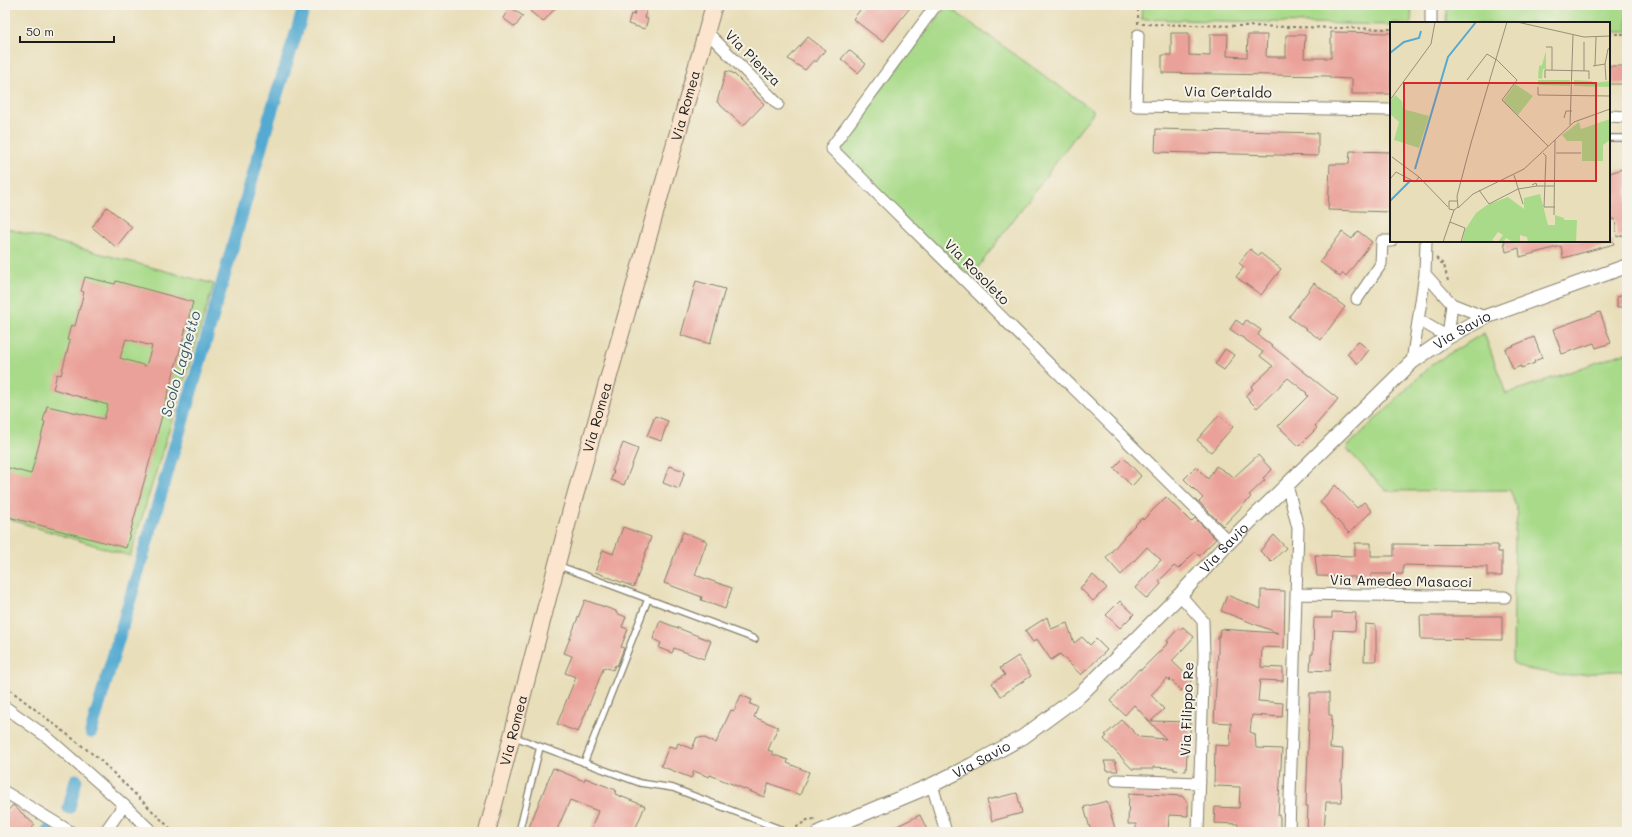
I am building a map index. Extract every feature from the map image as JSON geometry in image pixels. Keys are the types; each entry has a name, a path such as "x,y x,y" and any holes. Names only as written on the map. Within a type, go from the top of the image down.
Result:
{"main road":[{"name":"Via Romea","path":"487,832 557,565 714,5"}],"street":[{"name":"Via Rosoleto","path":"936,5 831,148 1229,542"},
{"path":"1431,5 1431,22"},
{"name":"Via Certaldo","path":"1138,30 1136,106 1390,110"},
{"name":"Via Pienza","path":"707,32 778,104"},
{"path":"1610,116 1627,117"},
{"path":"1357,299 1381,264 1382,241 1390,240"},
{"path":"1412,362 1425,274 1426,242"},
{"name":"Via Savio","path":"820,832 932,785 972,765 1023,737 1080,695 1180,595 1229,542 1412,362 1448,337 1485,317 1627,266"},
{"path":"1425,274 1452,304 1485,317"},
{"path":"1419,320 1448,337 1452,304"},
{"path":"1287,485 1298,528 1289,832"},
{"name":"Via Amedeo Masacci","path":"1296,594 1505,597"},
{"name":"Via Filippo Re","path":"1180,595 1203,621 1204,655 1198,832"},
{"path":"5,707 47,737 124,805 152,832"},
{"path":"1116,780 1200,783"},
{"path":"932,785 946,832"},
{"path":"5,792 71,832"},
{"path":"105,832 124,805"}],"lane":[{"path":"1610,138 1627,138"},
{"path":"557,565 755,639"},
{"path":"584,763 648,599"},
{"path":"512,736 640,783 673,788 780,829 783,832"},
{"path":"519,832 540,747"}],"path":[{"path":"1138,5 1138,30 1390,29"},
{"path":"1610,34 1627,34"},
{"path":"5,686 99,759 174,832"}],"green space":[{"path":"1142,5 1412,5 1411,22 1390,22 1390,25 1141,19"},
{"path":"1447,5 1627,5 1627,32 1610,32 1610,22 1446,22"},
{"path":"947,6 1094,111 971,277 923,238 842,153 842,138"},
{"path":"5,228 214,284 130,556 5,518"},
{"path":"1484,333 1506,394 1627,352 1627,671 1611,671 1568,676 1527,669 1513,663 1515,529 1518,513 1510,490 1386,491 1346,448 1432,364"}],"building":[{"path":"535,5 558,5 543,22 530,11"},
{"path":"637,5 648,5 644,18 648,19 645,29 628,24 631,14 634,15"},
{"path":"864,5 912,5 883,42 853,19"},
{"path":"510,7 523,16 515,27 503,18"},
{"path":"1331,32 1390,33 1390,94 1352,94 1352,79 1330,78 1330,76 1162,73 1162,55 1171,55 1171,33 1189,33 1189,55 1210,56 1210,34 1228,34 1227,56 1247,57 1248,35 1267,35 1266,57 1286,57 1286,35 1305,35 1304,58 1331,58"},
{"path":"808,37 825,50 816,62 814,60 805,70 788,59"},
{"path":"849,50 866,64 858,73 841,59"},
{"path":"1610,66 1627,66 1627,84 1610,84"},
{"path":"726,71 733,73 764,104 743,126 717,102"},
{"path":"1156,129 1318,133 1318,156 1155,152"},
{"path":"1350,151 1390,152 1390,212 1328,210 1330,164 1349,164"},
{"path":"1627,168 1627,234 1617,237 1615,219 1610,220 1610,173"},
{"path":"107,207 132,227 116,247 92,227"},
{"path":"1358,231 1372,242 1346,276 1343,273 1340,277 1320,262 1342,232 1352,239"},
{"path":"1613,241 1614,244 1563,258 1561,246 1520,257 1519,248 1506,252 1504,242"},
{"path":"1250,249 1259,256 1260,253 1281,269 1261,295 1236,277 1244,267 1239,263"},
{"path":"85,277 115,284 116,281 193,302 126,548 5,516 5,467 31,474 45,422 43,421 47,406 104,419 108,405 53,389 57,374 61,375 70,341 67,340 71,325 75,326 84,292 81,291","holes":["126,339 152,346 146,366 120,358"]},
{"path":"696,281 725,289 710,344 681,335"},
{"path":"1314,283 1345,307 1321,340 1289,317"},
{"path":"1627,294 1627,305 1617,308 1617,297"},
{"path":"1600,312 1611,343 1596,348 1594,343 1562,354 1553,329"},
{"path":"1236,320 1243,325 1246,320 1261,330 1258,335 1338,399 1315,426 1317,428 1299,446 1278,426 1308,396 1306,394 1307,393 1288,378 1257,408 1245,396 1253,389 1251,387 1273,366 1260,356 1263,352 1230,329"},
{"path":"1534,337 1542,358 1534,361 1535,363 1513,369 1505,349"},
{"path":"1358,341 1369,350 1358,364 1347,354"},
{"path":"1225,349 1234,355 1224,370 1215,364"},
{"path":"1219,415 1233,427 1211,452 1197,440"},
{"path":"655,416 668,421 661,441 647,436"},
{"path":"623,443 638,449 624,485 611,480 614,471 612,471"},
{"path":"1258,455 1272,470 1263,478 1265,480 1249,495 1251,497 1223,526 1199,502 1203,498 1184,479 1196,467 1208,479 1216,466 1234,477"},
{"path":"1124,458 1141,476 1132,486 1114,468"},
{"path":"669,466 685,471 679,489 663,483"},
{"path":"1335,485 1357,508 1364,502 1372,511 1349,533 1320,502"},
{"path":"1166,497 1191,522 1195,518 1216,539 1199,556 1195,552 1178,569 1174,566 1159,581 1161,584 1147,599 1135,588 1161,560 1147,547 1121,575 1106,558 1130,530 1142,518 1143,520"},
{"path":"623,527 651,537 634,587 595,572 603,550 613,554"},
{"path":"683,532 707,541 695,575 732,588 725,609 701,600 702,597 664,583"},
{"path":"1274,535 1286,548 1271,562 1260,551"},
{"path":"1355,543 1371,543 1371,556 1394,556 1394,544 1498,545 1498,552 1502,552 1502,576 1487,576 1487,567 1403,565 1403,574 1371,574 1371,580 1355,580 1355,577 1317,576 1315,555 1355,556"},
{"path":"1093,575 1107,588 1093,601 1080,588"},
{"path":"1261,590 1285,591 1284,648 1262,647 1261,667 1283,668 1283,681 1260,680 1258,701 1283,703 1282,717 1252,715 1250,732 1255,734 1256,748 1282,749 1278,816 1280,816 1280,832 1238,832 1238,824 1214,823 1215,807 1239,808 1240,787 1214,786 1215,745 1230,746 1231,723 1214,722 1218,637 1220,629 1278,633 1221,611 1227,595 1261,609"},
{"path":"585,600 616,611 616,613 626,617 622,627 628,629 621,647 624,648 617,666 615,665 613,670 604,667 578,732 557,724 576,677 565,673 572,656 564,653"},
{"path":"1120,601 1134,614 1120,628 1106,615"},
{"path":"1332,612 1356,613 1355,631 1333,630 1330,671 1310,670 1311,654 1313,654 1314,618 1332,618"},
{"path":"1420,616 1502,616 1502,640 1421,639"},
{"path":"1047,617 1051,629 1067,623 1074,643 1082,637 1090,645 1096,639 1107,650 1081,675 1060,654 1051,660 1037,639 1033,642 1025,631"},
{"path":"660,621 711,641 704,659 674,648 672,653 659,648 661,643 653,639"},
{"path":"1365,624 1376,625 1376,661 1364,661"},
{"path":"1183,627 1194,637 1172,661 1192,680 1181,691 1170,679 1169,681 1167,678 1151,695 1164,709 1151,721 1190,722 1186,771 1174,770 1174,768 1153,767 1153,769 1132,769 1104,739 1107,736 1105,735 1122,720 1139,737 1166,739 1134,705 1125,715 1110,701 1139,669 1141,670 1169,642 1167,641 1178,629 1180,630"},
{"path":"1018,656 1031,676 1001,696 992,683 1005,675 1000,668"},
{"path":"1310,693 1329,693 1329,715 1332,715 1330,748 1343,749 1341,779 1342,802 1326,802 1324,832 1307,832 1308,806 1306,806"},
{"path":"741,695 752,700 750,704 758,707 754,717 778,727 768,750 773,752 772,754 788,760 787,763 809,772 800,795 769,783 764,797 710,775 709,777 694,771 691,778 661,766 669,746 676,748 678,743 692,749 697,737 702,737 716,743 731,710 734,711"},
{"path":"1104,761 1115,761 1118,771 1107,771"},
{"path":"553,768 584,781 585,778 616,790 615,794 645,806 634,832 590,832 598,811 570,800 556,832 527,832"},
{"path":"1017,793 1022,813 992,821 987,800"},
{"path":"1129,793 1182,796 1188,803 1188,816 1169,815 1168,832 1136,832 1136,824 1128,824"},
{"path":"1107,801 1116,832 1091,832 1084,807"},
{"path":"13,805 35,825 28,832 11,832 5,826 5,814"},
{"path":"920,815 928,832 885,832"}],"waterway":[{"name":"Scolo Laghetto","path":"91,732 198,368 269,119 305,5"},
{"name":"Scolo Laghetto","path":"69,808 76,780"}]}
